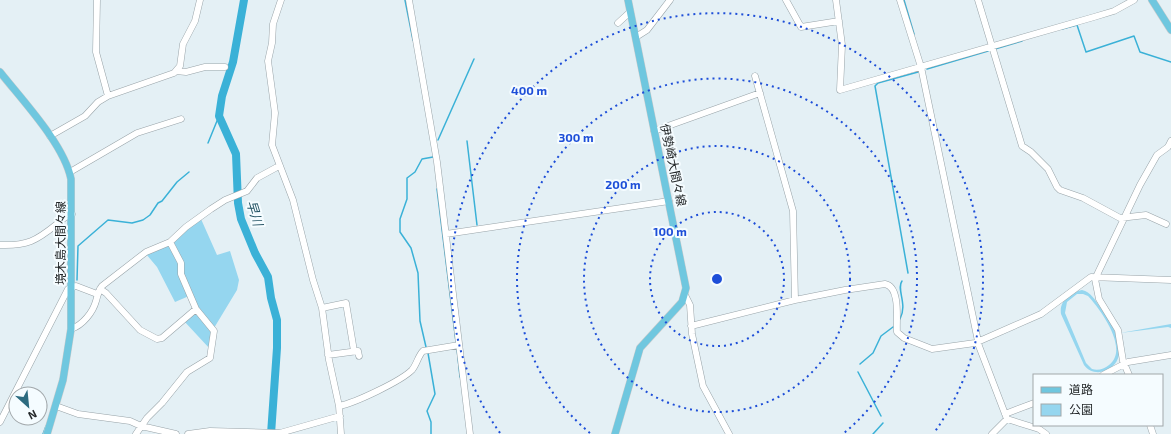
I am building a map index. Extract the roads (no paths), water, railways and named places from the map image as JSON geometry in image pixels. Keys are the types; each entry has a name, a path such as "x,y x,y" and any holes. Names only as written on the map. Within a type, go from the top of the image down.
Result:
{"main road":[{"name":"伊勢崎大間々線","path":"628,0 686,284 685,295"},
{"path":"1152,0 1171,30"},
{"name":"境木島大間々線","path":"0,72 50,136 66,161 70,172 72,187 71,329 65,369 56,406 47,434"},
{"path":"615,434 640,348 678,306 685,295"}],"street":[{"path":"97,0 96,52 108,96"},
{"path":"50,136 85,116 108,96 171,75 176,71 180,66 182,44 196,21 200,0"},
{"path":"281,0 273,24 272,43 268,61 275,113 272,145 293,200 313,280 322,308 328,355 339,406 341,434"},
{"path":"410,0 437,157 470,434"},
{"path":"636,37 647,30 670,0"},
{"path":"786,0 801,27 839,21"},
{"path":"836,0 842,45 840,90 1104,14 1134,0"},
{"path":"900,0 921,67 978,342 1006,417 1039,429 1046,434"},
{"path":"978,0 1022,146 1031,152 1048,169 1058,188 1083,198 1123,219 1146,215 1166,224"},
{"path":"618,23 630,12"},
{"path":"176,71 186,72 208,66 225,67"},
{"path":"755,76 793,211 795,300"},
{"path":"654,131 760,93"},
{"path":"70,172 137,133 181,119"},
{"path":"1129,374 1124,363 1118,330 1099,299 1095,276 1140,185 1157,155 1168,147 1171,141"},
{"path":"71,329 79,325 90,312 98,292 146,252 170,242 186,227 218,204 245,192 257,178 279,166"},
{"path":"446,234 669,201"},
{"path":"0,244 20,245 34,241 66,216 72,214"},
{"path":"136,434 141,426 187,372 211,357 214,333 196,309 181,274 181,263 170,242"},
{"path":"692,326 795,300 877,284 888,284 893,290 896,301 897,332 904,338 932,349 978,342 1041,314 1085,280 1095,276 1171,280"},
{"path":"0,422 62,299 68,289 72,286 106,293 140,330 157,339 162,338 196,309"},
{"path":"685,295 690,305 692,326 703,386 729,434"},
{"path":"322,308 346,303 354,352"},
{"path":"339,406 357,400 403,377 414,368 423,351 459,345"},
{"path":"328,355 358,351 359,356"},
{"path":"1105,374 1124,363 1171,355"},
{"path":"992,434 1006,417 1033,404"},
{"path":"56,406 86,416 130,421 141,426 176,434"},
{"path":"188,434 210,431 285,432 340,416"}],"waterway":[{"name":"早川","path":"244,0 233,62 222,96 219,116 236,154 238,203 241,219 255,253 268,277 271,298 277,320 277,348 271,434"},
{"path":"405,0 413,40"},
{"path":"904,0 914,34"},
{"path":"1062,29 1077,25 1086,52 1134,36 1140,52 1171,62"},
{"path":"995,49 1022,41"},
{"path":"927,69 988,51"},
{"path":"438,140 474,59"},
{"path":"908,273 875,86 878,83 918,72"},
{"path":"208,143 219,116"},
{"path":"467,141 477,225"},
{"path":"426,347 420,321 418,273 411,248 400,232 400,219 407,199 407,178 415,172 422,159 433,157"},
{"path":"77,280 78,246 108,220 132,223 143,220 150,215 158,203 162,201 177,182 189,172"},
{"path":"437,189 456,342"},
{"path":"900,319 903,308 900,288 902,281"},
{"path":"860,364 873,353 881,336 893,327"},
{"path":"457,348 460,377"},
{"path":"428,353 435,394 427,411 431,422 431,434"},
{"path":"858,372 881,416"},
{"path":"873,434 883,423"},
{"path":"43,434 46,426"}]}
